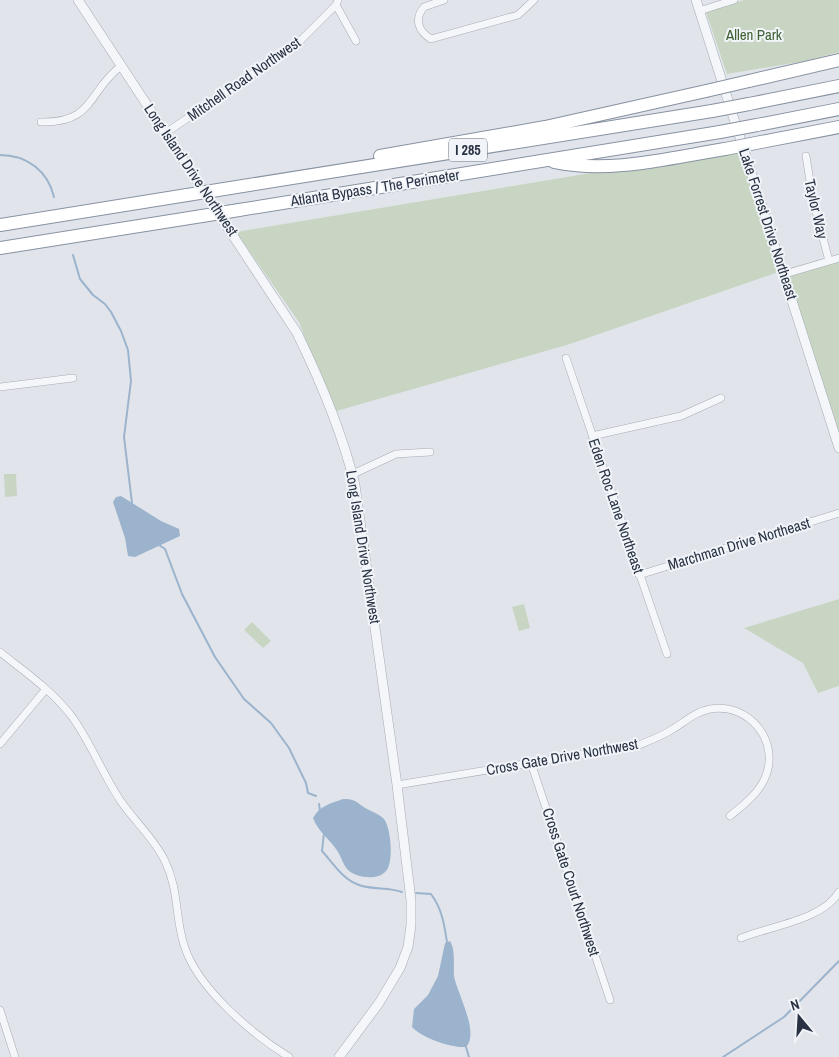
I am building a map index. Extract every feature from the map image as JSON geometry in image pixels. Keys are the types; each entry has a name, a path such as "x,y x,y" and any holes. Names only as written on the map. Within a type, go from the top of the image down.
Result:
{"highway":[{"path":"312,175 380,156 545,127 839,60"},
{"name":"Atlanta Bypass / The Perimeter","path":"0,225 712,111 839,86"},
{"name":"Atlanta Bypass / The Perimeter","path":"0,248 546,161 720,132 839,109"},
{"path":"546,161 577,167 632,164 725,150 839,126"}],"street":[{"name":"Long Island Drive Northwest","path":"78,0 167,132 297,333 315,370 341,438 352,474 365,547 411,900 408,946 400,968 379,1003 339,1057"},
{"path":"444,0 424,7 418,17 420,28 431,39 518,14 534,0"},
{"name":"Lake Forrest Drive Northeast","path":"696,0 839,448"},
{"path":"700,11 734,0"},
{"path":"337,2 356,40"},
{"name":"Mitchell Road Northwest","path":"167,132 297,44 337,2"},
{"path":"41,122 58,122 76,116 88,107 109,75 121,66"},
{"name":"Taylor Way","path":"806,156 813,200 829,261"},
{"path":"784,274 839,258"},
{"name":"Eden Roc Lane Northeast","path":"566,358 667,654"},
{"path":"0,387 73,378"},
{"path":"592,436 681,416 721,398"},
{"path":"352,474 396,454 430,452"},
{"name":"Marchman Drive Northeast","path":"640,575 839,513"},
{"path":"0,652 46,689 73,719 119,799 164,859 176,890 184,945 198,974 247,1026 289,1057"},
{"path":"0,744 46,689"},
{"name":"Cross Gate Drive Northwest","path":"397,785 639,745 663,735 700,712 716,709 734,710 748,717 760,728 766,742 769,759 760,787 730,816"},
{"name":"Cross Gate Court Northwest","path":"531,763 610,1000"},
{"path":"741,938 815,913 830,904 839,892"},
{"path":"0,1010 15,1057"}],"green space":[{"name":"Allen Park","path":"744,0 839,0 839,52 805,61 727,74 706,12"},
{"path":"742,148 787,269 570,344 333,412 299,322 236,232"},
{"path":"839,254 839,439 787,269"},
{"path":"4,474 16,474 17,496 5,497"},
{"path":"839,599 839,686 818,693 803,663 744,628"},
{"path":"524,604 530,628 519,631 512,607"},
{"path":"252,622 271,641 263,648 244,630"}],"water":[{"path":"121,496 161,521 179,529 180,536 135,557 128,556 125,538 113,502 116,497"},
{"path":"343,799 351,799 380,816 386,823 390,837 390,860 386,871 378,876 366,877 355,875 347,869 335,848 315,823 313,818 319,811"},
{"path":"450,941 454,954 454,976 469,1023 470,1041 466,1047 437,1042 412,1027 414,1009 428,995 438,976 445,943"}],"waterway":[{"path":"0,155 19,158 35,166 47,179 54,197"},
{"path":"73,255 80,279 111,312 128,350 131,381 124,437 132,503"},
{"path":"159,545 165,549 182,594 215,657 244,699 271,723 289,748 306,783 308,793 316,796"},
{"path":"319,804 320,811"},
{"path":"324,833 322,851 339,871 353,883 364,887 402,892"},
{"path":"416,893 431,894 435,900 442,916 447,942"},
{"path":"723,1057 784,1017 839,961"},
{"path":"466,1047 469,1057"}]}
